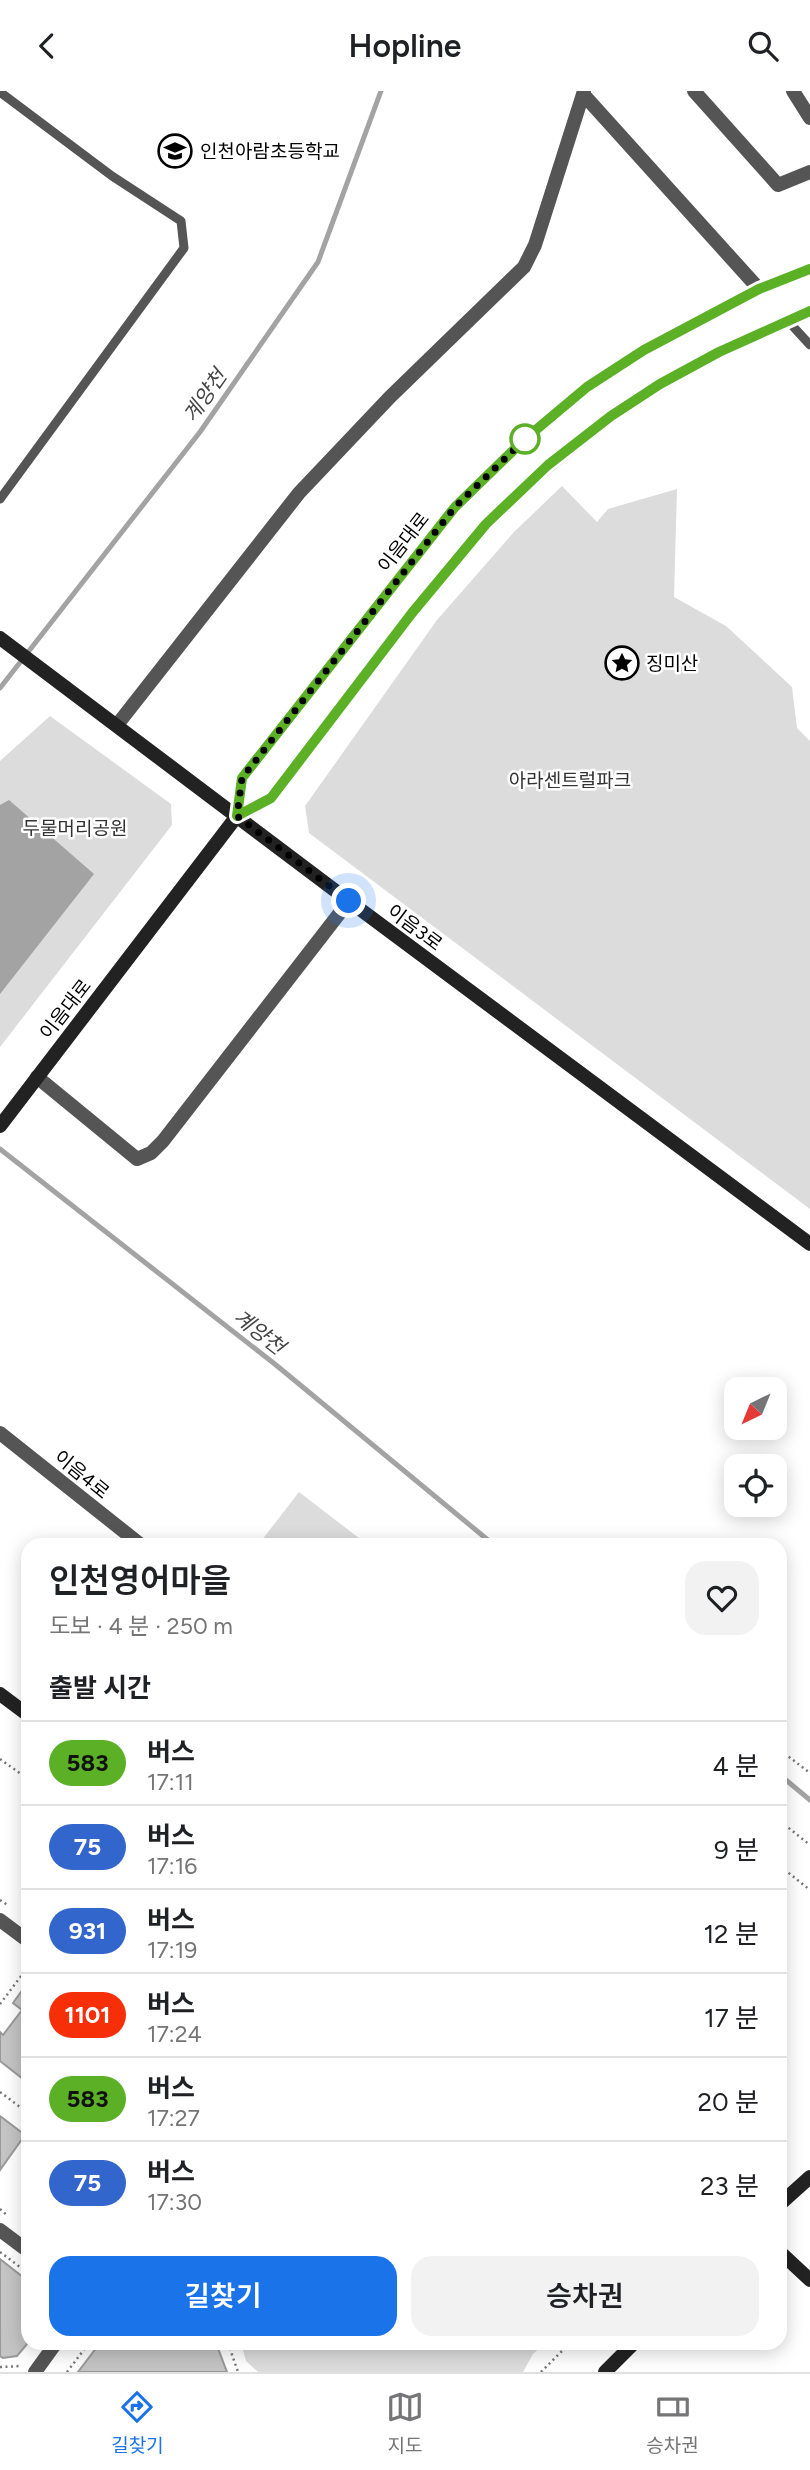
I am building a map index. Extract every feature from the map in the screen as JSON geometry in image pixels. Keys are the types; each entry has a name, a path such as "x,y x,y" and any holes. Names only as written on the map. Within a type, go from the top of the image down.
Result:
{"main road":[{"name":"이음대로","path":"237,816 242,778 455,507 525,439 587,387 644,350 759,289 810,269"},
{"name":"이음대로","path":"3,1123 237,816 271,798 412,613 486,524 548,465 611,416 660,384 719,352 810,311"},
{"name":"이음3로","path":"0,638 810,1244"},
{"path":"0,1694 21,1710"},
{"path":"787,2198 810,2177"},
{"path":"787,2259 810,2280"},
{"path":"605,2372 627,2350"}],"street":[{"path":"694,91 778,185 810,172"},
{"path":"584,92 759,289"},
{"path":"117,725 299,493 390,397 524,267 535,245 584,92"},
{"path":"801,96 810,118"},
{"path":"37,1077 136,1159 151,1153 163,1142 349,901"},
{"name":"이음4로","path":"0,1433 132,1538"},
{"path":"0,1920 21,1936"},
{"path":"0,2230 21,2246"},
{"path":"31,2365 48,2350"}],"lane":[{"path":"0,92 112,176 181,221 184,248 0,499"},
{"path":"788,321 810,345"}],"path":[{"path":"787,1755 810,1773"},
{"path":"0,1759 21,1774"},
{"path":"787,1827 810,1845"},
{"path":"787,1872 810,1890"},
{"path":"0,2004 21,1976"},
{"path":"0,2092 21,2108"},
{"path":"0,2252 21,2268"},
{"path":"68,2372 84,2350"},
{"path":"230,2350 238,2372"},
{"path":"541,2372 563,2350"},
{"path":"0,2367 31,2365"}],"green space":[{"name":"아라센트럴파크","path":"562,486 597,522 608,509 677,489 674,597 726,626 792,687 797,728 810,741 810,1209 309,833 305,806 437,620 514,532"},
{"name":"두물머리공원","path":"50,716 171,804 172,825 0,1047 0,761"},
{"path":"299,1492 359,1538 263,1538"},
{"path":"243,2350 537,2350 523,2372 258,2372 246,2361"}],"shaded area":[{"path":"9,800 94,874 0,994 0,805"}],"building":[{"path":"21,1992 21,2009 13,2003"},
{"path":"21,2011 21,2078 0,2061 0,2032 3,2035"},
{"path":"0,2116 21,2132 21,2141 0,2170"},
{"path":"0,2259 21,2276 22,2350 17,2356 0,2356"},
{"path":"95,2350 219,2350 227,2372 78,2372"}],"waterway":[{"name":"계양천","path":"0,688 200,432 318,262 381,91"},
{"name":"계양천","path":"0,1149 276,1365 486,1538"},
{"name":"계양천","path":"787,1781 810,1800"}],"bus line":[{"name":"583","path":"810,269 759,289 644,350 587,387 525,439 455,507 242,778 237,816 271,798 412,613 486,524 548,465 611,416 660,384 719,352 810,311"}],"place":[{"name":"인천아람초등학교","path":"175,151"},
{"name":"징미산","path":"622,663"}],"route":[{"path":"349,901 237,816 242,778 455,507 525,439"}]}
